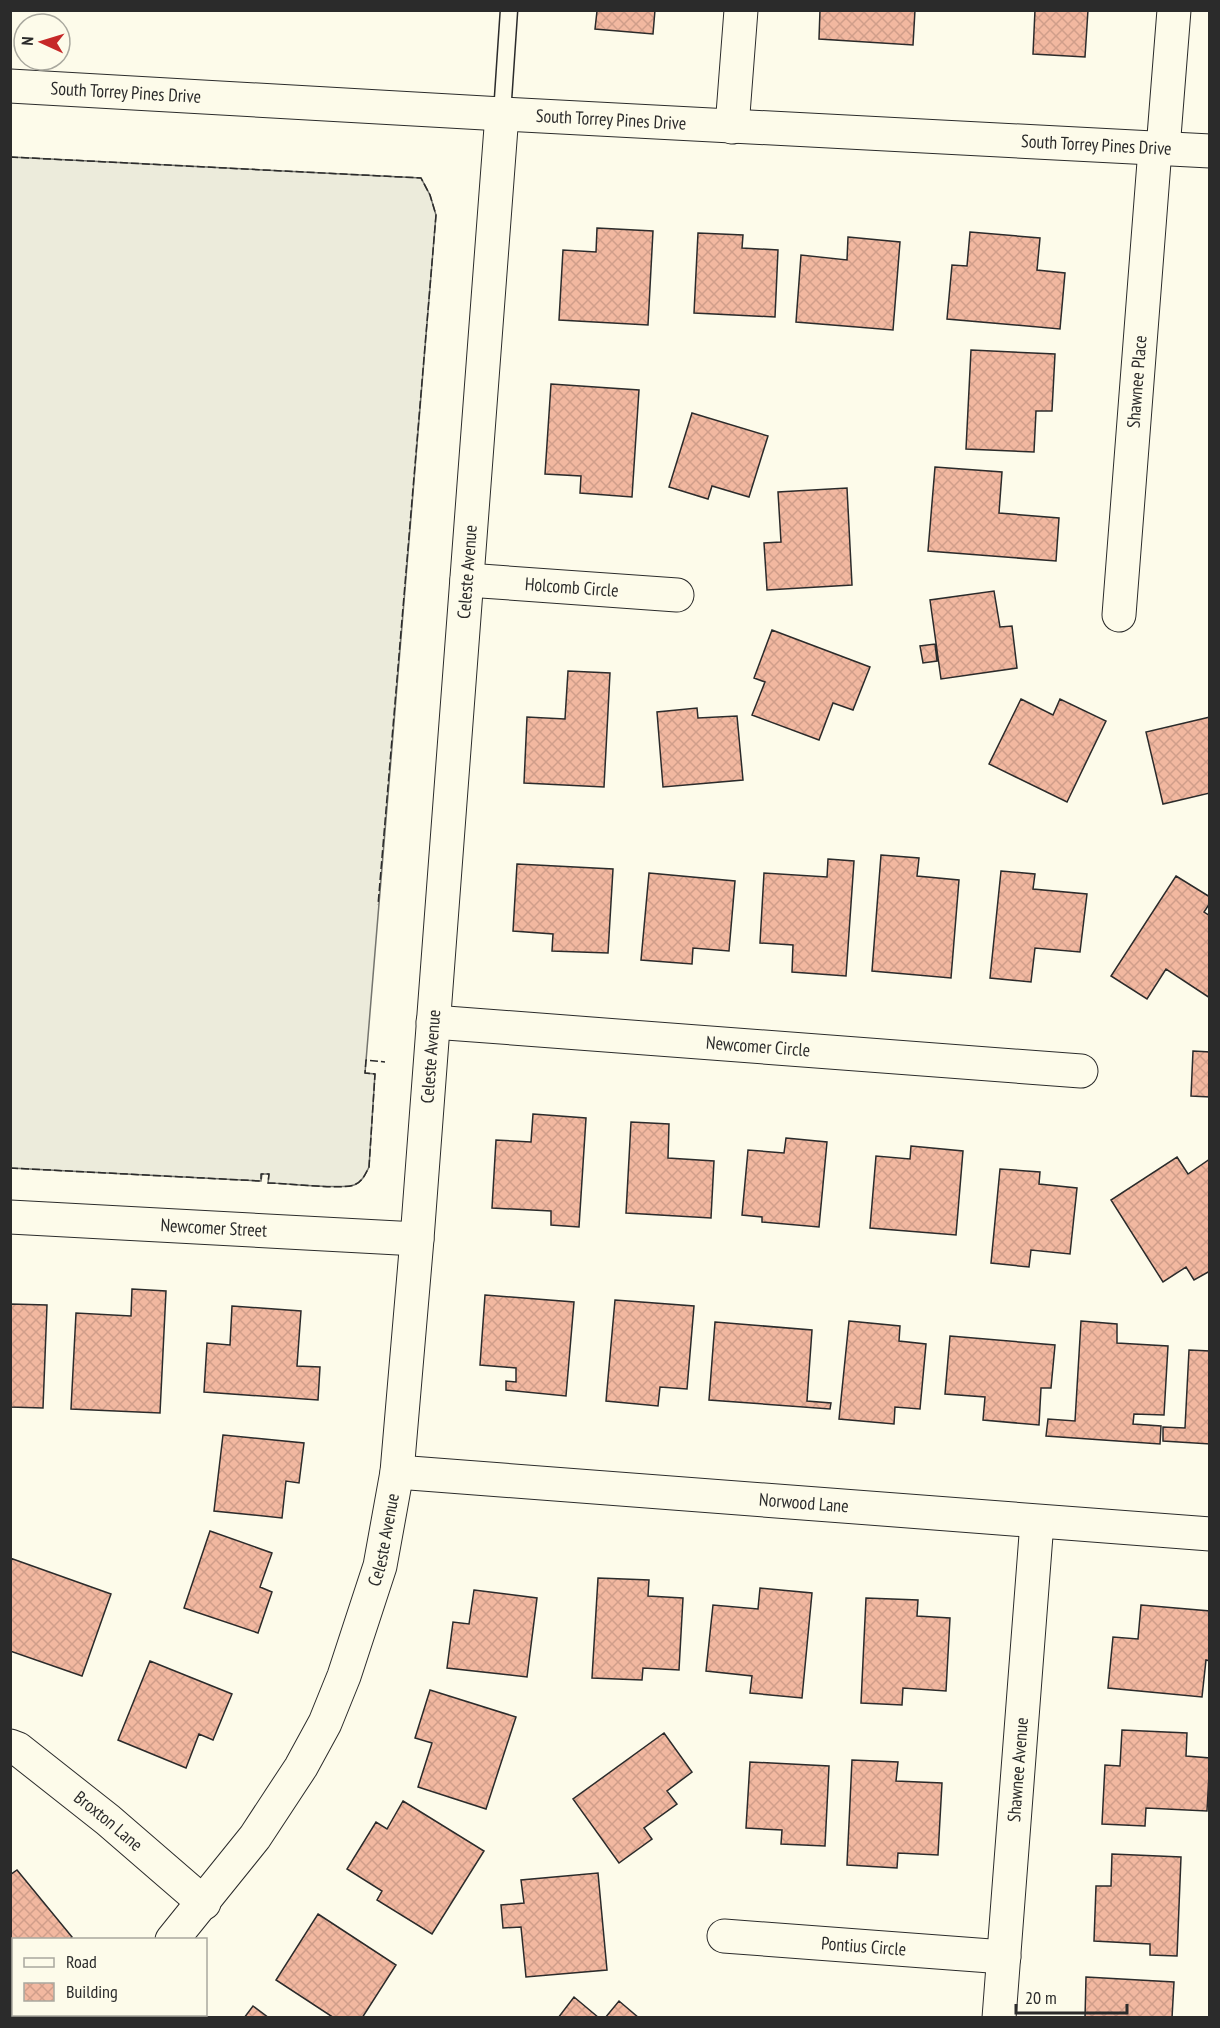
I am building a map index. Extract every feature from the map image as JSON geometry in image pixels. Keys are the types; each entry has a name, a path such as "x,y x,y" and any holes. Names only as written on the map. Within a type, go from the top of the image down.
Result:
{"street":[{"path":"732,127 741,10"},
{"path":"1159,149 1174,10"},
{"name":"South Torrey Pines Drive","path":"10,86 732,127 1209,151"},
{"name":"Celeste Avenue","path":"174,1938 255,1838 301,1767 325,1723 344,1676 380,1566 397,1472 417,1239 502,114"},
{"name":"Shawnee Place","path":"1119,615 1159,149"},
{"name":"Holcomb Circle","path":"467,580 677,595"},
{"name":"Newcomer Circle","path":"433,1022 1081,1071"},
{"name":"Newcomer Street","path":"10,1217 417,1239"},
{"name":"Norwood Lane","path":"397,1472 1209,1534"},
{"name":"Shawnee Avenue","path":"999,2018 1037,1522"},
{"name":"Broxton Lane","path":"10,1746 18,1749 108,1820 204,1903"},
{"name":"Pontius Circle","path":"724,1936 1004,1957"}],"lane":[{"path":"502,114 509,10"}],"shaded area":[{"path":"11,157 421,178 430,195 436,215 365,1073 375,1074 369,1167 357,1184 326,1187 268,1183 269,1174 262,1174 261,1181 11,1168"}],"building":[{"path":"592,10 655,10 653,34 595,29 597,11"},
{"path":"820,10 915,10 913,45 819,39"},
{"path":"1035,10 1088,10 1085,57 1033,54"},
{"path":"597,228 653,231 648,325 559,320 563,250 596,252"},
{"path":"970,232 1040,238 1037,270 1065,273 1060,329 947,319 952,265 967,266"},
{"path":"698,233 743,235 742,248 778,250 775,317 694,313"},
{"path":"848,237 900,242 893,330 796,322 801,255 847,260"},
{"path":"971,350 1055,354 1052,411 1036,411 1034,452 966,449"},
{"path":"551,384 639,390 632,497 580,493 581,476 545,474"},
{"path":"692,413 768,436 749,497 712,486 708,499 669,487"},
{"path":"935,467 1002,472 999,513 1059,518 1056,561 928,551"},
{"path":"847,488 852,585 767,590 764,543 781,542 778,492"},
{"path":"994,591 1000,627 1012,626 1017,668 941,679 930,600"},
{"path":"772,630 870,667 853,710 833,703 819,740 752,715 765,682 754,678"},
{"path":"935,644 937,661 923,663 920,646"},
{"path":"568,671 610,673 604,787 524,783 527,717 565,719"},
{"path":"1021,699 1053,715 1060,699 1106,721 1067,802 989,764"},
{"path":"697,708 698,718 737,716 743,780 663,787 657,712"},
{"path":"1210,717 1210,793 1163,804 1146,732"},
{"path":"881,855 919,858 917,876 959,880 951,978 872,971"},
{"path":"828,859 854,861 846,976 792,972 793,945 760,943 764,873 827,877"},
{"path":"517,864 613,869 608,953 552,951 553,934 513,931"},
{"path":"1001,871 1035,874 1033,889 1087,894 1080,952 1035,948 1031,982 990,978"},
{"path":"649,873 735,881 729,951 693,948 692,964 641,960"},
{"path":"1176,876 1210,897 1210,903 1204,912 1210,916 1210,998 1166,969 1147,999 1111,976"},
{"path":"1193,1051 1210,1052 1210,1097 1191,1096"},
{"path":"533,1114 586,1118 579,1227 551,1225 551,1211 492,1208 496,1140 531,1142"},
{"path":"631,1122 669,1124 668,1158 714,1161 711,1218 626,1213"},
{"path":"786,1138 827,1142 819,1227 762,1222 762,1217 742,1215 748,1150 784,1153"},
{"path":"911,1146 963,1151 956,1235 870,1228 876,1156 910,1159"},
{"path":"1177,1157 1188,1174 1210,1159 1210,1271 1194,1280 1186,1267 1163,1282 1111,1200"},
{"path":"1000,1169 1040,1172 1039,1184 1077,1188 1070,1254 1031,1250 1029,1267 991,1263"},
{"path":"132,1289 166,1291 160,1413 71,1409 76,1313 131,1316"},
{"path":"485,1295 574,1302 566,1396 506,1390 506,1381 516,1382 516,1368 480,1365"},
{"path":"615,1300 694,1306 687,1389 660,1387 658,1406 606,1401"},
{"path":"10,1304 47,1305 43,1408 10,1407"},
{"path":"232,1306 301,1311 297,1366 320,1367 318,1400 204,1392 207,1343 230,1345"},
{"path":"849,1321 900,1326 899,1341 926,1344 920,1409 895,1407 894,1424 839,1419"},
{"path":"1081,1321 1117,1324 1117,1343 1168,1346 1164,1415 1134,1414 1133,1424 1161,1426 1160,1444 1046,1436 1048,1419 1075,1421"},
{"path":"715,1322 812,1330 807,1401 831,1403 830,1409 709,1400"},
{"path":"950,1336 1055,1345 1051,1388 1041,1388 1039,1425 983,1420 985,1397 945,1394"},
{"path":"1189,1350 1210,1351 1210,1444 1163,1441 1163,1427 1185,1428"},
{"path":"223,1435 304,1443 299,1483 286,1481 282,1518 214,1511"},
{"path":"210,1531 272,1553 260,1587 272,1592 258,1633 184,1608"},
{"path":"10,1558 111,1594 82,1676 10,1651"},
{"path":"598,1578 649,1580 648,1596 683,1598 679,1670 643,1668 642,1680 592,1678"},
{"path":"760,1588 812,1593 802,1698 750,1693 752,1676 706,1671 713,1605 758,1609"},
{"path":"474,1590 537,1598 527,1677 447,1668 453,1622 469,1624"},
{"path":"866,1598 918,1600 917,1616 950,1618 946,1691 903,1688 902,1705 861,1703"},
{"path":"1141,1605 1210,1611 1210,1661 1206,1660 1202,1697 1108,1688 1113,1637 1138,1639"},
{"path":"150,1661 232,1694 213,1740 199,1734 186,1768 118,1740"},
{"path":"430,1690 516,1717 486,1809 418,1787 432,1743 415,1738"},
{"path":"1122,1730 1187,1733 1186,1756 1210,1758 1207,1811 1146,1808 1145,1826 1102,1824 1105,1765 1120,1766"},
{"path":"664,1733 692,1772 667,1791 677,1804 644,1828 652,1839 619,1863 573,1799"},
{"path":"852,1760 898,1762 896,1781 942,1783 938,1855 898,1853 897,1868 847,1865"},
{"path":"750,1762 829,1766 825,1846 781,1844 782,1830 746,1828"},
{"path":"403,1801 484,1851 432,1934 377,1900 382,1891 347,1869 376,1822 387,1829"},
{"path":"1112,1854 1181,1857 1177,1956 1150,1955 1150,1944 1094,1941 1096,1886 1111,1886"},
{"path":"17,1870 72,1937 12,1938 12,1986 10,1988 10,1875"},
{"path":"598,1873 607,1970 526,1977 521,1927 503,1928 501,1905 524,1903 521,1880"},
{"path":"318,1914 396,1965 362,2018 334,2018 276,1980"},
{"path":"1086,1977 1174,1982 1172,2018 1085,2018"},
{"path":"574,1997 599,2018 558,2018"},
{"path":"619,2001 639,2018 605,2018"},
{"path":"253,2006 269,2018 244,2018"}],"fence":[{"path":"10,157 421,178 430,195 436,215 378,905"},
{"path":"10,1168 261,1181 261,1174 269,1174 268,1183 326,1187 354,1185 361,1180 369,1167 375,1074 365,1073 366,1060 385,1062"}]}
